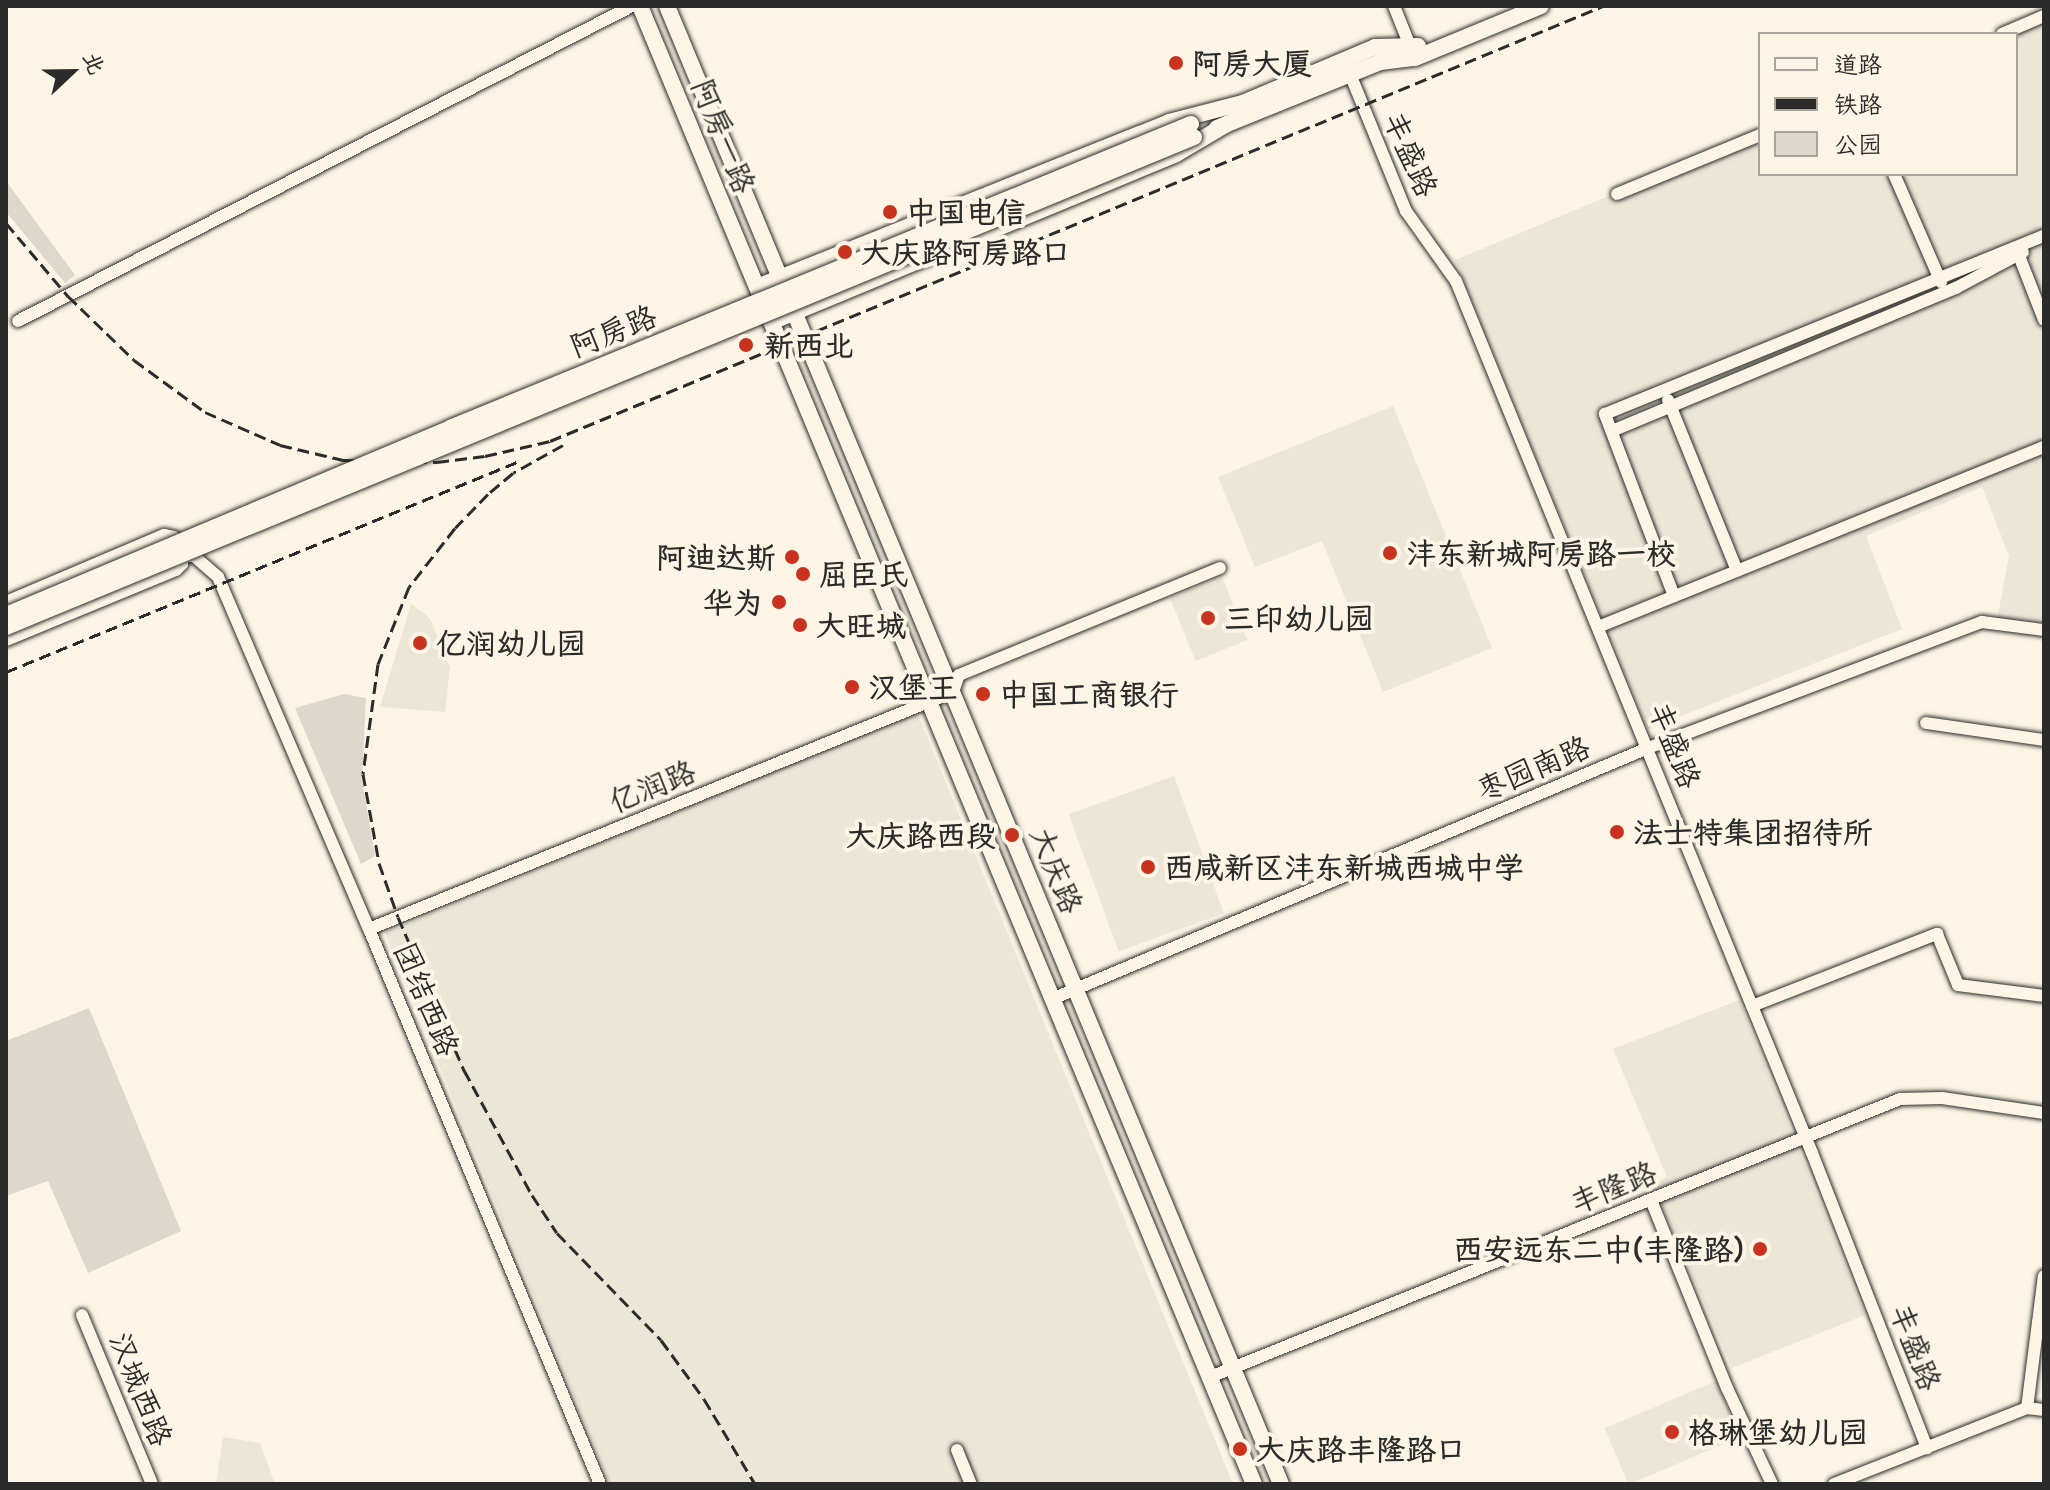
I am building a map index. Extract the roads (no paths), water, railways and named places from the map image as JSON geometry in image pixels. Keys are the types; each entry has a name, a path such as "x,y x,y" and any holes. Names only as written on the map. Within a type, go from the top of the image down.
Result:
{"main road":[{"name":"阿房一路","path":"640,6 757,287"},
{"name":"阿房一路","path":"667,6 779,279"},
{"name":"阿房路","path":"6,627 1192,131 1243,103 1375,47 1413,53 1515,6"},
{"name":"阿房路","path":"771,322 1176,154 1227,124 1380,62 1541,6"},
{"name":"阿房路","path":"757,287 1169,122 1243,103"},
{"name":"阿房路","path":"6,615 435,434 1192,131 1227,124"},
{"name":"大庆路","path":"779,279 1281,1484"},
{"name":"大庆路","path":"757,287 1254,1484"}],"street":[{"path":"18,321 632,6"},
{"path":"1394,6 1413,53"},
{"path":"2007,32 2044,16"},
{"name":"丰盛路","path":"1350,74 1406,211 1456,281 1648,748 1927,1448"},
{"path":"1617,194 1758,136"},
{"path":"1895,176 1946,293"},
{"path":"1612,431 1946,293 2044,236"},
{"path":"1674,596 1605,414 1940,278 2044,243"},
{"path":"2017,251 2044,320"},
{"path":"1842,317 1849,333"},
{"path":"1766,348 1773,364"},
{"path":"1712,370 1719,387"},
{"path":"1664,390 1737,571"},
{"path":"1598,627 2044,447"},
{"name":"团结西路","path":"6,602 164,535 174,537 182,556 194,556 218,577 369,929 600,1484"},
{"path":"6,640 176,570 182,564 182,556"},
{"path":"953,692 959,675 1220,568"},
{"name":"枣园南路","path":"1052,999 1648,748 1982,622 2044,630"},
{"name":"亿润路","path":"369,929 953,692"},
{"path":"1926,723 2044,740"},
{"path":"1752,1006 1937,934 1958,985 2044,996"},
{"name":"丰隆路","path":"1210,1377 1883,1105 1917,1096 2044,1113"},
{"path":"1651,1200 1727,1388 1772,1484"},
{"path":"2027,1408 2044,1276"},
{"name":"汉城西路","path":"82,1315 152,1484"},
{"path":"1834,1484 2027,1408 2044,1410"},
{"path":"957,1450 971,1484"}],"railway":[{"path":"6,223 68,296 134,360 205,412 280,445 343,460 437,462 485,456 550,441 1603,6"},
{"path":"563,445 513,473 488,494 455,528 409,587 378,664 363,774 379,863 398,917 464,1070 532,1195 557,1233 661,1340 704,1399 755,1484"},
{"path":"6,672 517,462"}],"place":[{"name":"阿房大厦","path":"1176,63"},
{"name":"中国电信","path":"890,212"},
{"name":"大庆路阿房路口","path":"845,252"},
{"name":"新西北","path":"746,345"},
{"name":"沣东新城阿房路一校","path":"1390,553"},
{"name":"阿迪达斯","path":"792,557"},
{"name":"屈臣氏","path":"803,574"},
{"name":"华为","path":"779,602"},
{"name":"三印幼儿园","path":"1208,618"},
{"name":"大旺城","path":"800,625"},
{"name":"亿润幼儿园","path":"420,643"},
{"name":"汉堡王","path":"852,687"},
{"name":"中国工商银行","path":"983,694"},
{"name":"法士特集团招待所","path":"1617,832"},
{"name":"大庆路西段","path":"1012,835"},
{"name":"西咸新区沣东新城西城中学","path":"1148,867"},
{"name":"西安远东二中(丰隆路)","path":"1760,1249"},
{"name":"格琳堡幼儿园","path":"1672,1432"},
{"name":"大庆路丰隆路口","path":"1240,1449"}]}
